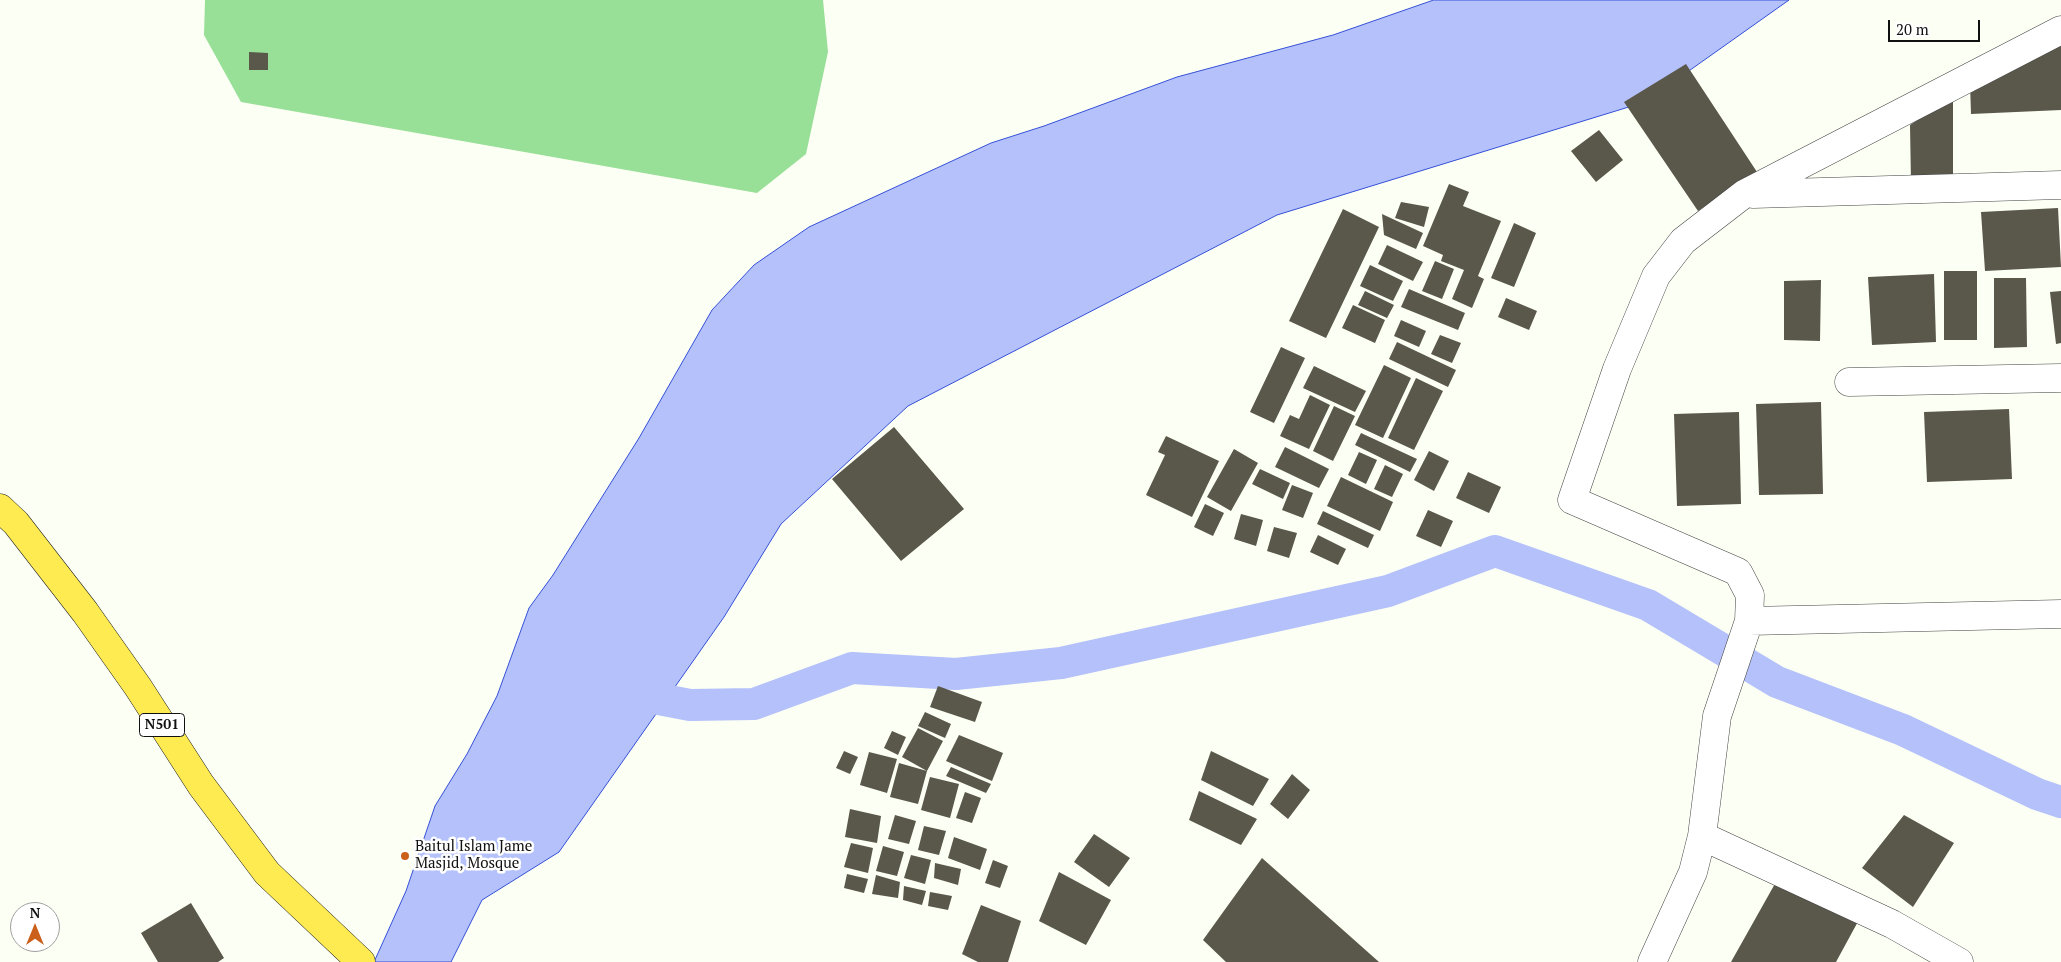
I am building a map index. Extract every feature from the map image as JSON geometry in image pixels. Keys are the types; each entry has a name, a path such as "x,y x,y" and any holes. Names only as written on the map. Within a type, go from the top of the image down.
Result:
{"highway":[{"name":"N501","path":"0,508 16,523 85,612 138,687 201,785 268,873 362,962"}],"street":[{"path":"1652,962 1693,872 1702,836 1717,716 1749,622 1750,595 1738,572 1572,500 1617,369 1656,276 1683,241 1744,194 2061,30"},
{"path":"1744,194 2061,185"},
{"path":"1849,382 2061,378"},
{"path":"1749,622 2061,614"},
{"path":"1702,836 1892,924 1959,962"}],"green space":[{"path":"205,0 823,0 828,52 806,154 757,193 241,102 204,35"}],"water":[{"path":"1434,0 1789,0 1645,102 1277,215 908,406 781,524 724,617 559,852 482,900 451,962 374,962 406,891 435,806 467,754 497,696 529,608 553,575 639,438 712,310 754,265 809,227 991,143 1044,126 1177,77 1333,35"}],"building":[{"path":"2061,33 2061,110 1971,114 1970,83"},
{"path":"249,52 268,53 268,70 249,70"},
{"path":"1686,64 1757,172 1698,211 1624,102"},
{"path":"1953,96 1953,183 1911,183 1910,125"},
{"path":"1599,130 1623,160 1596,182 1571,151"},
{"path":"1449,184 1469,192 1463,206 1501,221 1478,276 1484,279 1472,308 1452,299 1464,270 1441,261 1443,255 1423,246"},
{"path":"1401,202 1429,207 1424,227 1395,218"},
{"path":"2058,208 2061,267 1985,271 1981,212"},
{"path":"1343,209 1379,227 1326,338 1289,321"},
{"path":"1382,214 1423,233 1416,249 1384,235"},
{"path":"1514,223 1536,233 1514,287 1491,278"},
{"path":"1387,245 1423,262 1413,281 1378,264"},
{"path":"1435,261 1454,269 1442,299 1422,291"},
{"path":"1370,265 1403,281 1393,301 1360,286"},
{"path":"1944,271 1977,271 1977,340 1944,340"},
{"path":"1934,274 1936,342 1872,345 1868,277"},
{"path":"1994,278 2026,278 2027,347 1994,348"},
{"path":"1821,280 1820,341 1784,340 1784,281"},
{"path":"1409,289 1465,313 1458,330 1401,307"},
{"path":"1365,291 1394,305 1387,318 1358,305"},
{"path":"2061,291 2061,343 2056,344 2050,292"},
{"path":"1506,298 1537,311 1529,330 1498,317"},
{"path":"1353,305 1385,320 1375,343 1342,328"},
{"path":"1401,320 1426,331 1419,347 1394,336"},
{"path":"1440,335 1461,343 1452,363 1431,354"},
{"path":"1397,342 1456,370 1448,387 1389,359"},
{"path":"1281,347 1305,358 1274,423 1250,412"},
{"path":"1384,365 1411,378 1383,438 1355,425"},
{"path":"1314,366 1366,391 1355,412 1303,388"},
{"path":"1416,378 1443,391 1414,450 1388,438"},
{"path":"1310,395 1330,405 1309,449 1280,436 1290,415 1299,419"},
{"path":"1821,402 1823,494 1759,495 1756,404"},
{"path":"1334,406 1355,416 1333,461 1313,451"},
{"path":"2009,409 2012,479 1927,482 1924,412"},
{"path":"1739,412 1741,504 1677,506 1674,414"},
{"path":"894,427 964,509 901,561 832,479"},
{"path":"1361,433 1417,459 1410,472 1355,445"},
{"path":"1166,436 1219,461 1192,517 1146,495 1165,455 1158,452"},
{"path":"1285,447 1329,469 1319,488 1275,467"},
{"path":"1234,449 1258,463 1231,511 1207,497"},
{"path":"1429,451 1449,461 1434,491 1414,480"},
{"path":"1359,452 1377,460 1366,484 1348,475"},
{"path":"1385,465 1403,474 1392,497 1374,489"},
{"path":"1260,469 1290,483 1283,499 1252,484"},
{"path":"1468,472 1501,487 1489,513 1456,498"},
{"path":"1341,477 1393,502 1380,531 1327,506"},
{"path":"1292,485 1313,493 1303,518 1282,510"},
{"path":"1205,504 1224,513 1213,536 1194,527"},
{"path":"1428,510 1453,521 1441,547 1416,536"},
{"path":"1323,511 1374,535 1368,548 1317,524"},
{"path":"1241,514 1263,520 1256,546 1234,539"},
{"path":"1274,527 1297,533 1289,558 1267,551"},
{"path":"1318,535 1346,549 1338,565 1310,552"},
{"path":"938,686 982,702 975,722 930,707"},
{"path":"925,712 951,724 945,738 918,726"},
{"path":"918,728 943,741 927,771 902,757"},
{"path":"892,731 906,737 898,755 884,748"},
{"path":"959,735 1003,753 992,781 946,761"},
{"path":"844,751 858,757 850,774 836,768"},
{"path":"1211,751 1269,779 1253,806 1201,780"},
{"path":"869,752 897,759 887,793 860,785"},
{"path":"899,763 927,771 918,804 890,797"},
{"path":"951,767 991,784 986,793 946,776"},
{"path":"1292,774 1310,790 1288,819 1270,804"},
{"path":"930,777 959,784 950,818 921,810"},
{"path":"1199,791 1257,819 1241,845 1189,820"},
{"path":"965,792 981,798 972,823 956,818"},
{"path":"850,809 881,816 877,843 845,837"},
{"path":"895,815 916,821 909,844 888,839"},
{"path":"1904,815 1954,843 1913,907 1862,868"},
{"path":"924,826 946,831 939,855 918,850"},
{"path":"1094,834 1130,858 1109,887 1074,862"},
{"path":"954,837 987,849 980,870 948,858"},
{"path":"851,843 873,848 868,873 844,867"},
{"path":"883,846 904,852 897,876 876,871"},
{"path":"911,855 931,860 925,884 904,878"},
{"path":"1262,858 1379,962 1226,962 1203,940"},
{"path":"993,860 1008,866 1000,888 985,883"},
{"path":"935,863 961,869 958,885 934,878"},
{"path":"1059,872 1111,900 1086,945 1039,921"},
{"path":"1781,873 1861,916 1836,962 1731,962"},
{"path":"847,874 868,879 864,893 844,888"},
{"path":"876,875 900,882 898,898 872,894"},
{"path":"904,886 926,891 922,905 903,900"},
{"path":"930,892 952,896 948,910 928,906"},
{"path":"191,903 224,958 218,962 158,962 141,933"},
{"path":"981,905 1021,921 1008,962 978,962 962,954"}],"waterway":[{"path":"622,692 690,705 754,704 852,668 956,674 1061,663 1388,591 1495,551 1648,605 1777,682 1903,730 2037,794 2061,802"}],"place":[{"name":"Baitul Islam Jame Masjid, Mosque","path":"405,856"}]}
